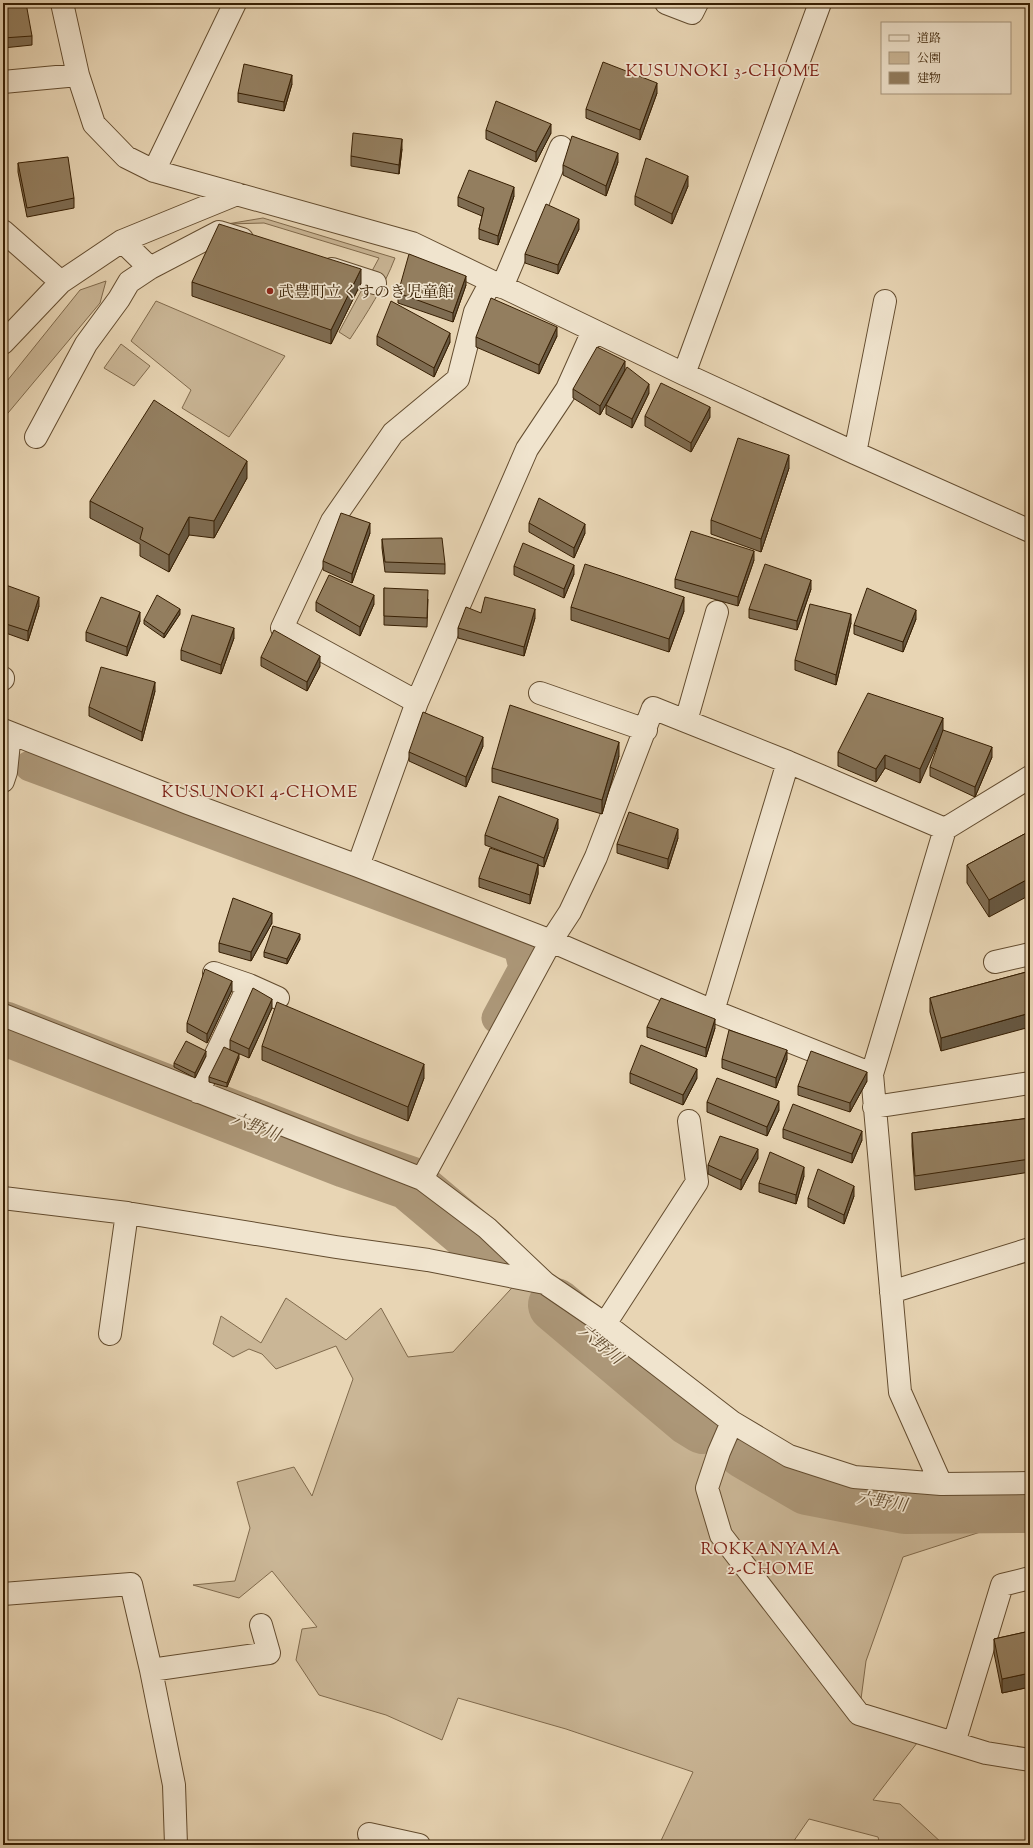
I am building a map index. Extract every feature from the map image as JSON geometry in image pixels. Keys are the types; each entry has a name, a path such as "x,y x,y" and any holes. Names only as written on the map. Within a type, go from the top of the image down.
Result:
{"street":[{"path":"62,3 78,75 94,124 126,157 154,171 412,243 684,374 855,453 1030,531"},
{"path":"154,171 234,3"},
{"path":"666,3 692,13 697,3"},
{"path":"684,374 820,3"},
{"path":"3,82 78,75"},
{"path":"416,702 282,628 332,521 392,433 458,380 475,312 496,284 561,147"},
{"path":"3,343 61,282 122,241 237,194"},
{"path":"3,231 61,282"},
{"path":"36,437 86,344 119,299 129,282 150,268 220,232 264,246"},
{"path":"122,241 150,268"},
{"path":"316,264 375,283"},
{"path":"855,453 885,301"},
{"path":"358,866 416,702 527,449 567,388 593,331"},
{"path":"686,721 717,612"},
{"path":"540,693 646,730"},
{"path":"422,1178 551,941 570,912 596,857 646,730 653,708 788,762 946,829"},
{"path":"3,781 6,772 7,732 188,803 358,866 551,941 713,1011 872,1074"},
{"path":"713,1011 788,762"},
{"path":"941,1484 900,1392 872,1074 946,829 1030,777"},
{"path":"996,962 1030,954"},
{"path":"214,973 250,985 278,998"},
{"path":"198,1092 250,985"},
{"path":"3,1015 422,1178 486,1228 545,1283 605,1324 732,1422 789,1456 854,1477 941,1484 1030,1483"},
{"path":"874,1107 1030,1083"},
{"path":"605,1324 697,1182 689,1121"},
{"path":"3,1198 128,1213 336,1247 428,1260 545,1283"},
{"path":"110,1334 128,1213"},
{"path":"891,1292 1030,1249"},
{"path":"732,1422 719,1452 707,1488 721,1535 858,1714 986,1753 1030,1760"},
{"path":"954,1743 1002,1585 1030,1578"},
{"path":"3,1594 132,1584 174,1785 176,1845"},
{"path":"151,1670 269,1653 261,1625"},
{"path":"369,1834 419,1845"}],"green space":[{"path":"263,218 395,258 391,269 369,310 350,339 339,332 379,258 264,223 227,224"},
{"path":"106,281 100,303 3,419 3,386 80,290"},
{"path":"156,301 285,356 229,437 182,408 191,390 131,341"},
{"path":"121,344 150,366 134,386 104,368"},
{"path":"521,1278 658,1393 719,1452 796,1481 905,1506 1030,1506 1030,1516 903,1557 866,1661 859,1714 924,1734 873,1800 900,1804 944,1845 880,1845 878,1837 809,1819 791,1845 659,1845 693,1772 566,1729 458,1698 442,1740 386,1715 319,1695 296,1660 302,1629 317,1627 272,1571 239,1598 193,1585 235,1581 250,1528 237,1482 294,1467 312,1496 353,1379 336,1346 276,1369 262,1354 249,1349 233,1357 213,1344 221,1316 261,1343 286,1298 346,1340 381,1308 408,1357 453,1352"}],"building":[{"path":"3,3 26,3 32,36 3,38"},
{"path":"603,62 657,83 640,130 586,109"},
{"path":"244,64 292,75 284,102 238,93"},
{"path":"496,101 551,124 536,152 486,130"},
{"path":"353,133 402,139 399,165 351,156"},
{"path":"572,136 618,153 606,186 563,165"},
{"path":"68,157 74,198 27,208 18,163"},
{"path":"646,158 688,176 672,214 635,196"},
{"path":"469,170 514,187 498,236 479,229 484,208 458,197"},
{"path":"546,204 579,219 558,265 525,254"},
{"path":"219,224 361,269 331,330 192,282"},
{"path":"409,254 466,276 453,313 398,293"},
{"path":"491,298 557,327 539,365 476,337"},
{"path":"391,301 450,333 434,368 377,336"},
{"path":"597,347 625,361 600,406 573,389"},
{"path":"627,367 649,384 632,419 606,405"},
{"path":"661,383 710,407 691,443 645,416"},
{"path":"154,400 247,461 214,521 189,517 169,555 140,539 143,528 90,501"},
{"path":"738,438 789,455 761,539 711,520"},
{"path":"539,498 585,524 574,548 529,523"},
{"path":"341,513 370,523 352,574 323,561"},
{"path":"691,531 754,551 738,597 675,579"},
{"path":"442,538 445,564 385,562 382,539"},
{"path":"523,543 574,565 564,589 514,566"},
{"path":"585,564 684,597 669,639 571,607"},
{"path":"765,564 811,580 797,621 749,609"},
{"path":"329,575 374,595 360,627 316,602"},
{"path":"3,584 39,597 28,631 3,623"},
{"path":"384,588 428,590 427,618 384,616"},
{"path":"867,588 916,610 903,642 854,625"},
{"path":"157,595 180,609 164,634 144,620"},
{"path":"101,597 140,612 127,647 86,632"},
{"path":"485,597 535,609 524,647 458,628 466,607 481,613"},
{"path":"810,604 851,614 836,675 795,660"},
{"path":"192,615 234,628 221,665 181,650"},
{"path":"274,630 320,656 307,682 261,657"},
{"path":"101,667 155,682 142,732 89,707"},
{"path":"868,693 943,718 920,769 885,755 876,769 838,752"},
{"path":"510,705 619,742 602,800 492,768"},
{"path":"423,712 483,737 466,777 409,752"},
{"path":"943,730 992,747 975,787 930,767"},
{"path":"499,796 558,819 544,858 485,835"},
{"path":"629,812 678,829 668,859 617,844"},
{"path":"1030,831 1030,878 989,900 967,865"},
{"path":"490,848 538,864 530,895 479,878"},
{"path":"233,898 272,913 251,952 219,943"},
{"path":"273,926 300,934 287,959 264,952"},
{"path":"205,969 232,981 207,1034 187,1023"},
{"path":"1030,971 1030,1013 941,1038 930,998"},
{"path":"253,988 272,999 249,1049 230,1040"},
{"path":"661,998 715,1019 706,1048 647,1027"},
{"path":"277,1002 424,1064 408,1107 262,1046"},
{"path":"729,1030 787,1050 776,1078 722,1059"},
{"path":"186,1041 206,1051 195,1073 174,1063"},
{"path":"641,1045 697,1069 683,1095 630,1073"},
{"path":"224,1047 239,1054 227,1083 209,1077"},
{"path":"811,1051 867,1072 850,1103 798,1086"},
{"path":"717,1078 779,1101 767,1127 707,1102"},
{"path":"793,1104 862,1131 852,1154 783,1129"},
{"path":"1030,1118 1030,1159 915,1176 912,1133"},
{"path":"720,1136 758,1149 741,1180 708,1165"},
{"path":"770,1152 804,1167 796,1195 759,1183"},
{"path":"818,1169 854,1186 844,1215 808,1198"},
{"path":"1030,1631 1030,1673 1002,1679 994,1639"}],"waterway":[{"path":"30,766 519,947 524,968 497,1018"},
{"name":"六野川","path":"3,1028 346,1161 409,1183 491,1252"},
{"name":"六野川","path":"555,1305 690,1419 703,1427"},
{"name":"六野川","path":"745,1452 807,1488 905,1507 1030,1506"}],"place":[{"name":"武豊町立くすのき児童館","path":"270,291"}],"district":[{"name":"KUSUNOKI 3-CHOME","path":"723,70"},
{"name":"KUSUNOKI 4-CHOME","path":"260,791"},
{"name":"ROKKANYAMA 2-CHOME","path":"771,1558"}]}
